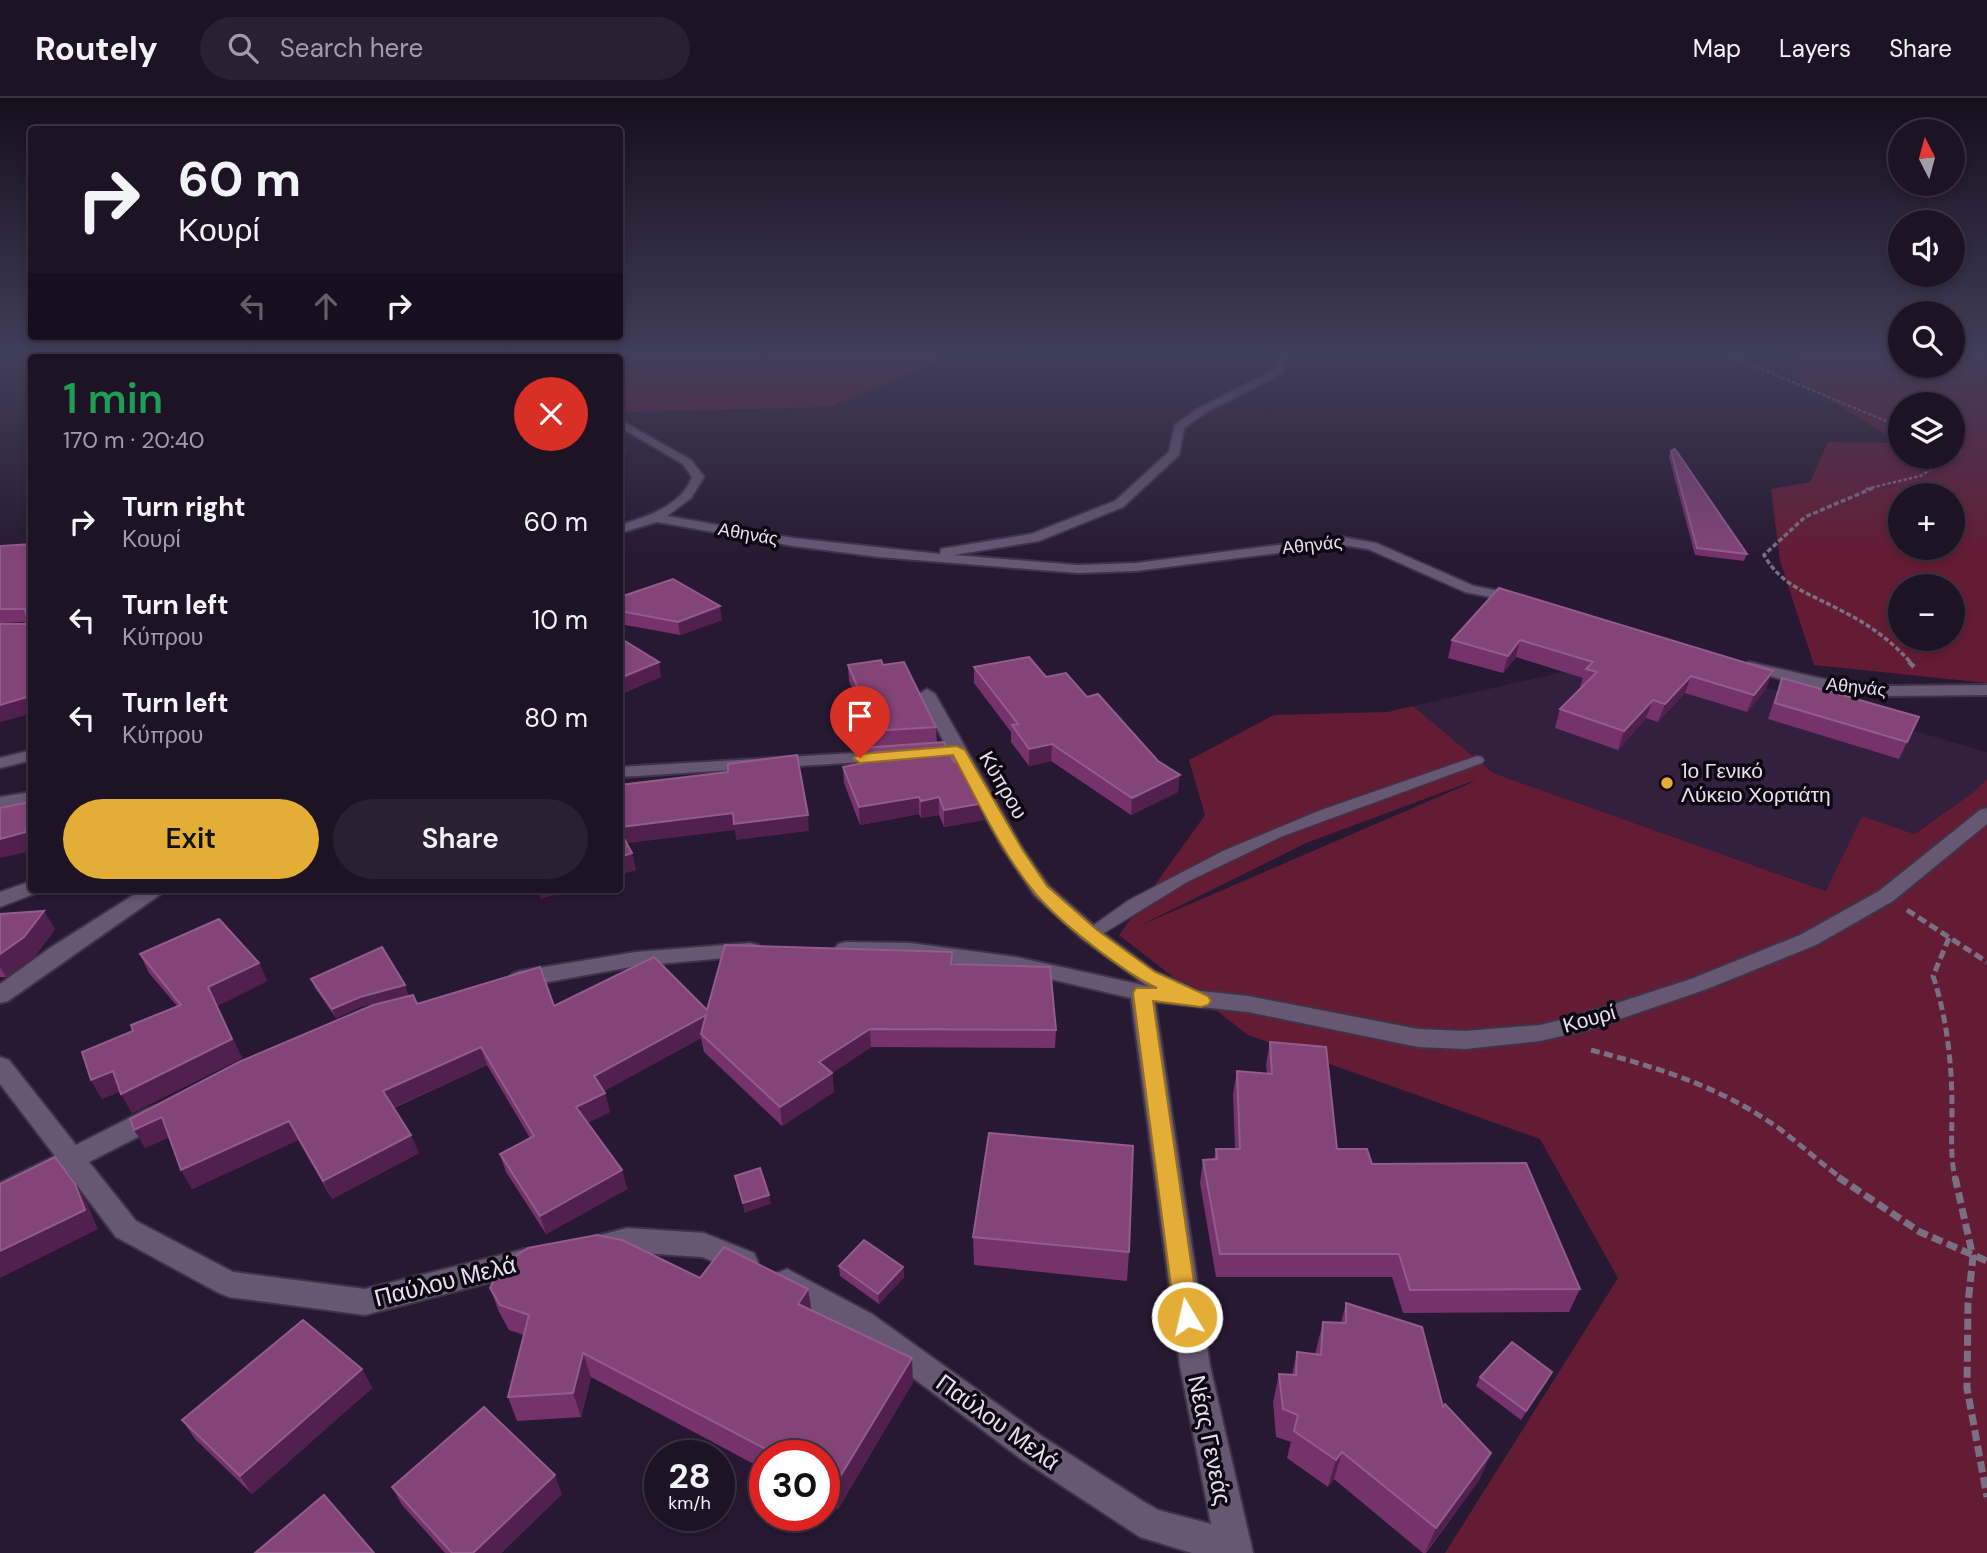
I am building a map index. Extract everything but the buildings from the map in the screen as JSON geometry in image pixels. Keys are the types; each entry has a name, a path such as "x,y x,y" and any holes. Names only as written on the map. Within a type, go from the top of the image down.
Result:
{"street":[{"path":"879,554 949,552 1034,538 1119,504 1175,453 1179,427 1186,422"},
{"path":"623,425 687,462 698,477 696,486 686,496 656,518"},
{"name":"Αθηνάς","path":"623,528 656,518 879,554 1034,567 1113,568 1192,561 1342,541 1371,546 1470,589 1538,603"},
{"name":"Αθηνάς","path":"1738,664 1824,684 1884,691 1987,690"},
{"path":"926,694 957,750"},
{"name":"Κύπρου","path":"623,772 957,750 1013,849 1041,890 1090,934 1149,977 1201,1001"},
{"path":"0,764 28,756"},
{"path":"0,803 28,799"},
{"name":"Κουρί","path":"830,949 910,950 1016,964 1142,993 1248,1004 1346,1026 1418,1038 1465,1040 1540,1033 1580,1024 1712,979 1808,940 1886,896 1987,814"},
{"path":"0,900 28,889"},
{"path":"0,995 58,953 152,893"},
{"path":"504,982 636,959 776,949"},
{"name":"Νέας Γενεάς","path":"1142,993 1195,1366 1235,1549"},
{"name":"Παύλου Μελά","path":"0,1066 125,1229 229,1284 366,1302 627,1240 704,1245 777,1277 862,1323 1032,1448 1132,1514 1152,1525 1235,1549"},
{"path":"0,1196 178,1104"}],"lane":[{"path":"1090,934 1133,904 1247,845 1307,819 1478,760"}],"path":[{"path":"1932,469 1920,476 1864,490 1805,517 1764,555 1771,571 1792,587 1840,609 1868,626 1905,656 1934,691"},
{"path":"1886,896 1987,962"},
{"path":"1949,938 1933,976 1943,1006 1952,1107 1951,1160 1973,1257 1968,1303 1967,1388 1987,1497"},
{"path":"1540,1033 1586,1049 1685,1076 1765,1119 1863,1197 1916,1229 1973,1257 1987,1261"}],"shaded area":[{"path":"1865,422 1888,422 1888,436"},
{"path":"1965,422 1987,422 1987,683 1814,665 1780,561 1771,489 1810,482 1828,442 1888,443 1888,469 1965,469"},
{"path":"1605,641 1987,752 1987,779 1971,794 1913,834 1862,816 1827,891 1493,773 1413,706 1564,672 1572,674"},
{"path":"1413,706 1493,773 1826,891 1862,816 1914,834 1971,794 1987,779 1987,1553 1445,1553 1618,1278 1540,1139 1248,1035 1119,935 1205,815 1189,760 1274,715 1388,712","holes":["1473,782 1139,926 1306,843"]}],"place":[{"name":"1ο Γενικό Λύκειο Χορτιάτη","path":"1667,783"}],"route":[{"path":"860,758 957,750 1013,849 1041,890 1090,934 1149,977 1201,1001 1142,993 1187,1317"}]}
